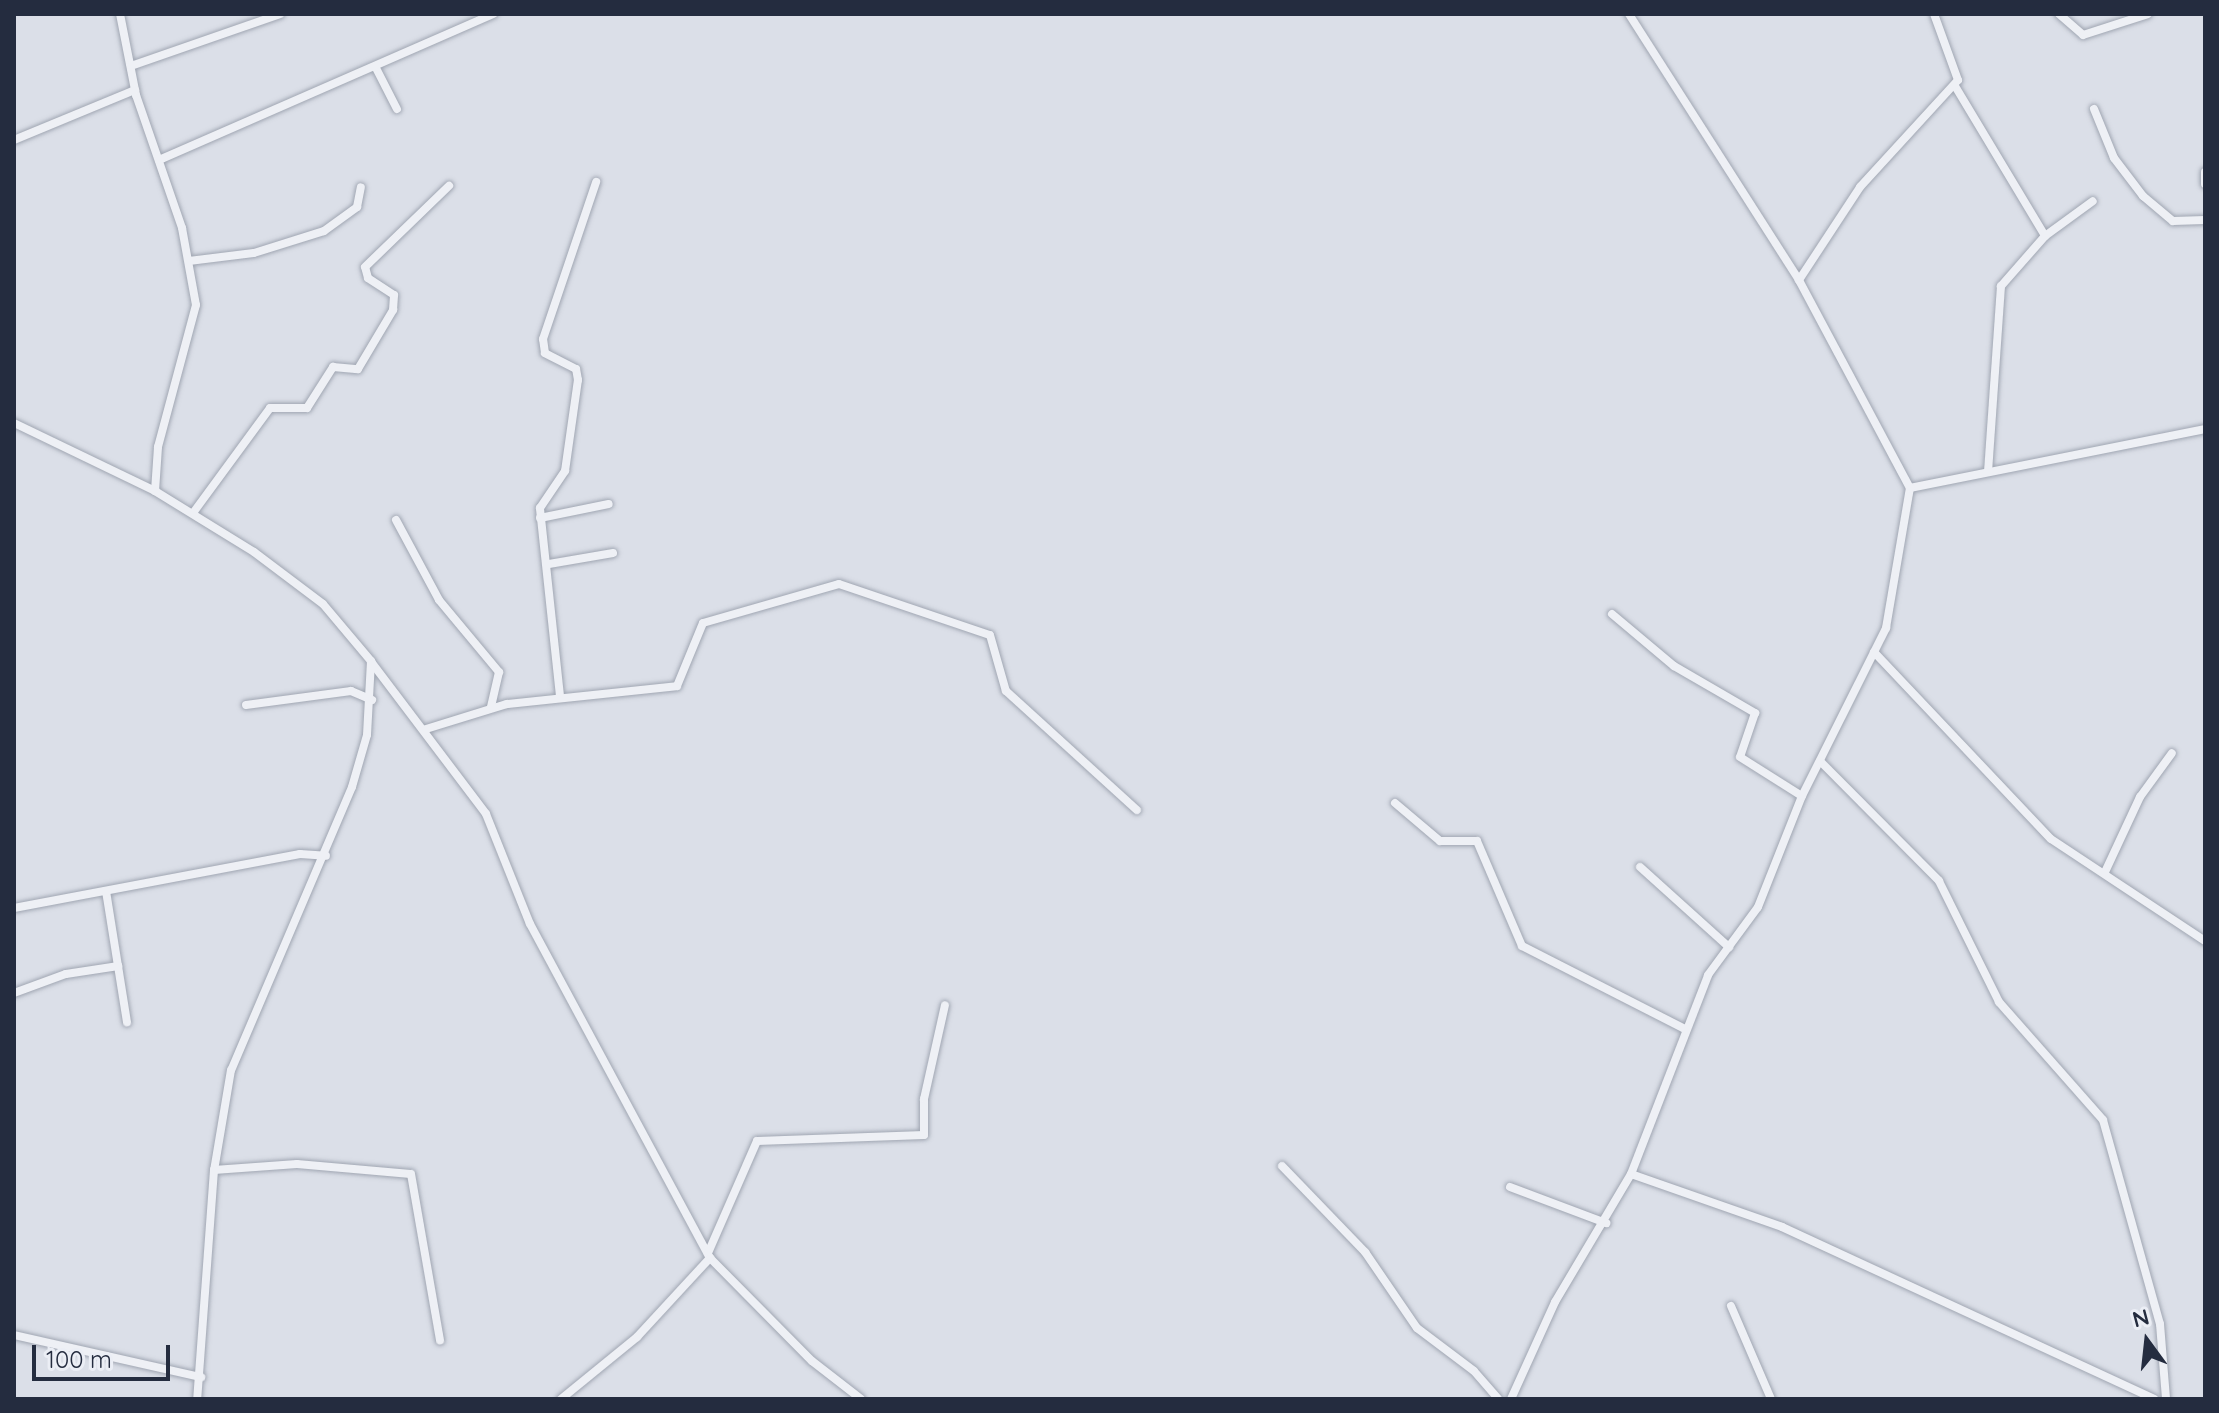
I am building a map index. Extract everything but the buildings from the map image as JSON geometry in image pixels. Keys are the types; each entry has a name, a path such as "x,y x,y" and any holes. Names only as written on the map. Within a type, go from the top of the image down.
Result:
{"street":[{"path":"120,14 135,90 189,261 195,322 158,447 155,491"},
{"path":"131,66 280,14"},
{"path":"159,160 376,68 493,14"},
{"path":"1511,1399 1555,1302 1606,1223 1631,1174 1685,1029 1729,947 1758,907 1802,796 1874,652 1898,579 1910,488 1799,280 1629,14"},
{"path":"1799,280 1860,187 1955,86 1958,71 1934,14"},
{"path":"2059,14 2083,35 2148,14"},
{"path":"376,68 397,109"},
{"path":"1955,86 2045,236"},
{"path":"14,140 135,90"},
{"path":"2094,109 2114,158 2143,196 2173,221 2205,220"},
{"path":"2205,172 2205,184"},
{"path":"560,696 549,564 540,518 565,471 578,380 576,369 545,353 543,333 596,182"},
{"path":"193,513 270,408 307,408 333,367 358,369 393,310 394,295 368,278 365,267 449,186"},
{"path":"189,261 254,253 324,231 357,207 361,187"},
{"path":"1988,472 2001,286 2045,236 2093,201"},
{"path":"14,423 155,491 193,513 323,604 426,729 486,814 530,924 709,1255 812,1361 861,1399"},
{"path":"1910,488 2205,429"},
{"path":"540,518 609,504"},
{"path":"396,520 439,600 499,672 491,708"},
{"path":"549,564 613,553"},
{"path":"426,729 491,708 560,696 677,686 703,623 839,584 990,635 1006,691 1137,810"},
{"path":"1612,614 1674,666 1755,713 1740,757 1802,796"},
{"path":"1874,652 2051,839 2205,941"},
{"path":"197,1399 214,1170 242,1040 326,856 372,700 371,661"},
{"path":"246,705 351,691 372,700"},
{"path":"2105,872 2133,810 2172,753"},
{"path":"1820,761 1939,881 1999,1002 2103,1120 2160,1324 2166,1399"},
{"path":"1395,803 1440,841 1477,841 1522,946 1685,1029"},
{"path":"14,908 300,854 326,856"},
{"path":"1640,867 1729,947"},
{"path":"106,891 127,1022"},
{"path":"14,993 118,966"},
{"path":"561,1399 637,1337 709,1255 757,1141 920,1139 945,1005"},
{"path":"214,1170 297,1164 411,1174 440,1341"},
{"path":"1282,1166 1365,1252 1417,1328 1474,1371 1498,1399"},
{"path":"1631,1174 1782,1227 2154,1399"},
{"path":"1510,1187 1606,1223"},
{"path":"1731,1306 1771,1399"},
{"path":"14,1335 201,1377"}]}
